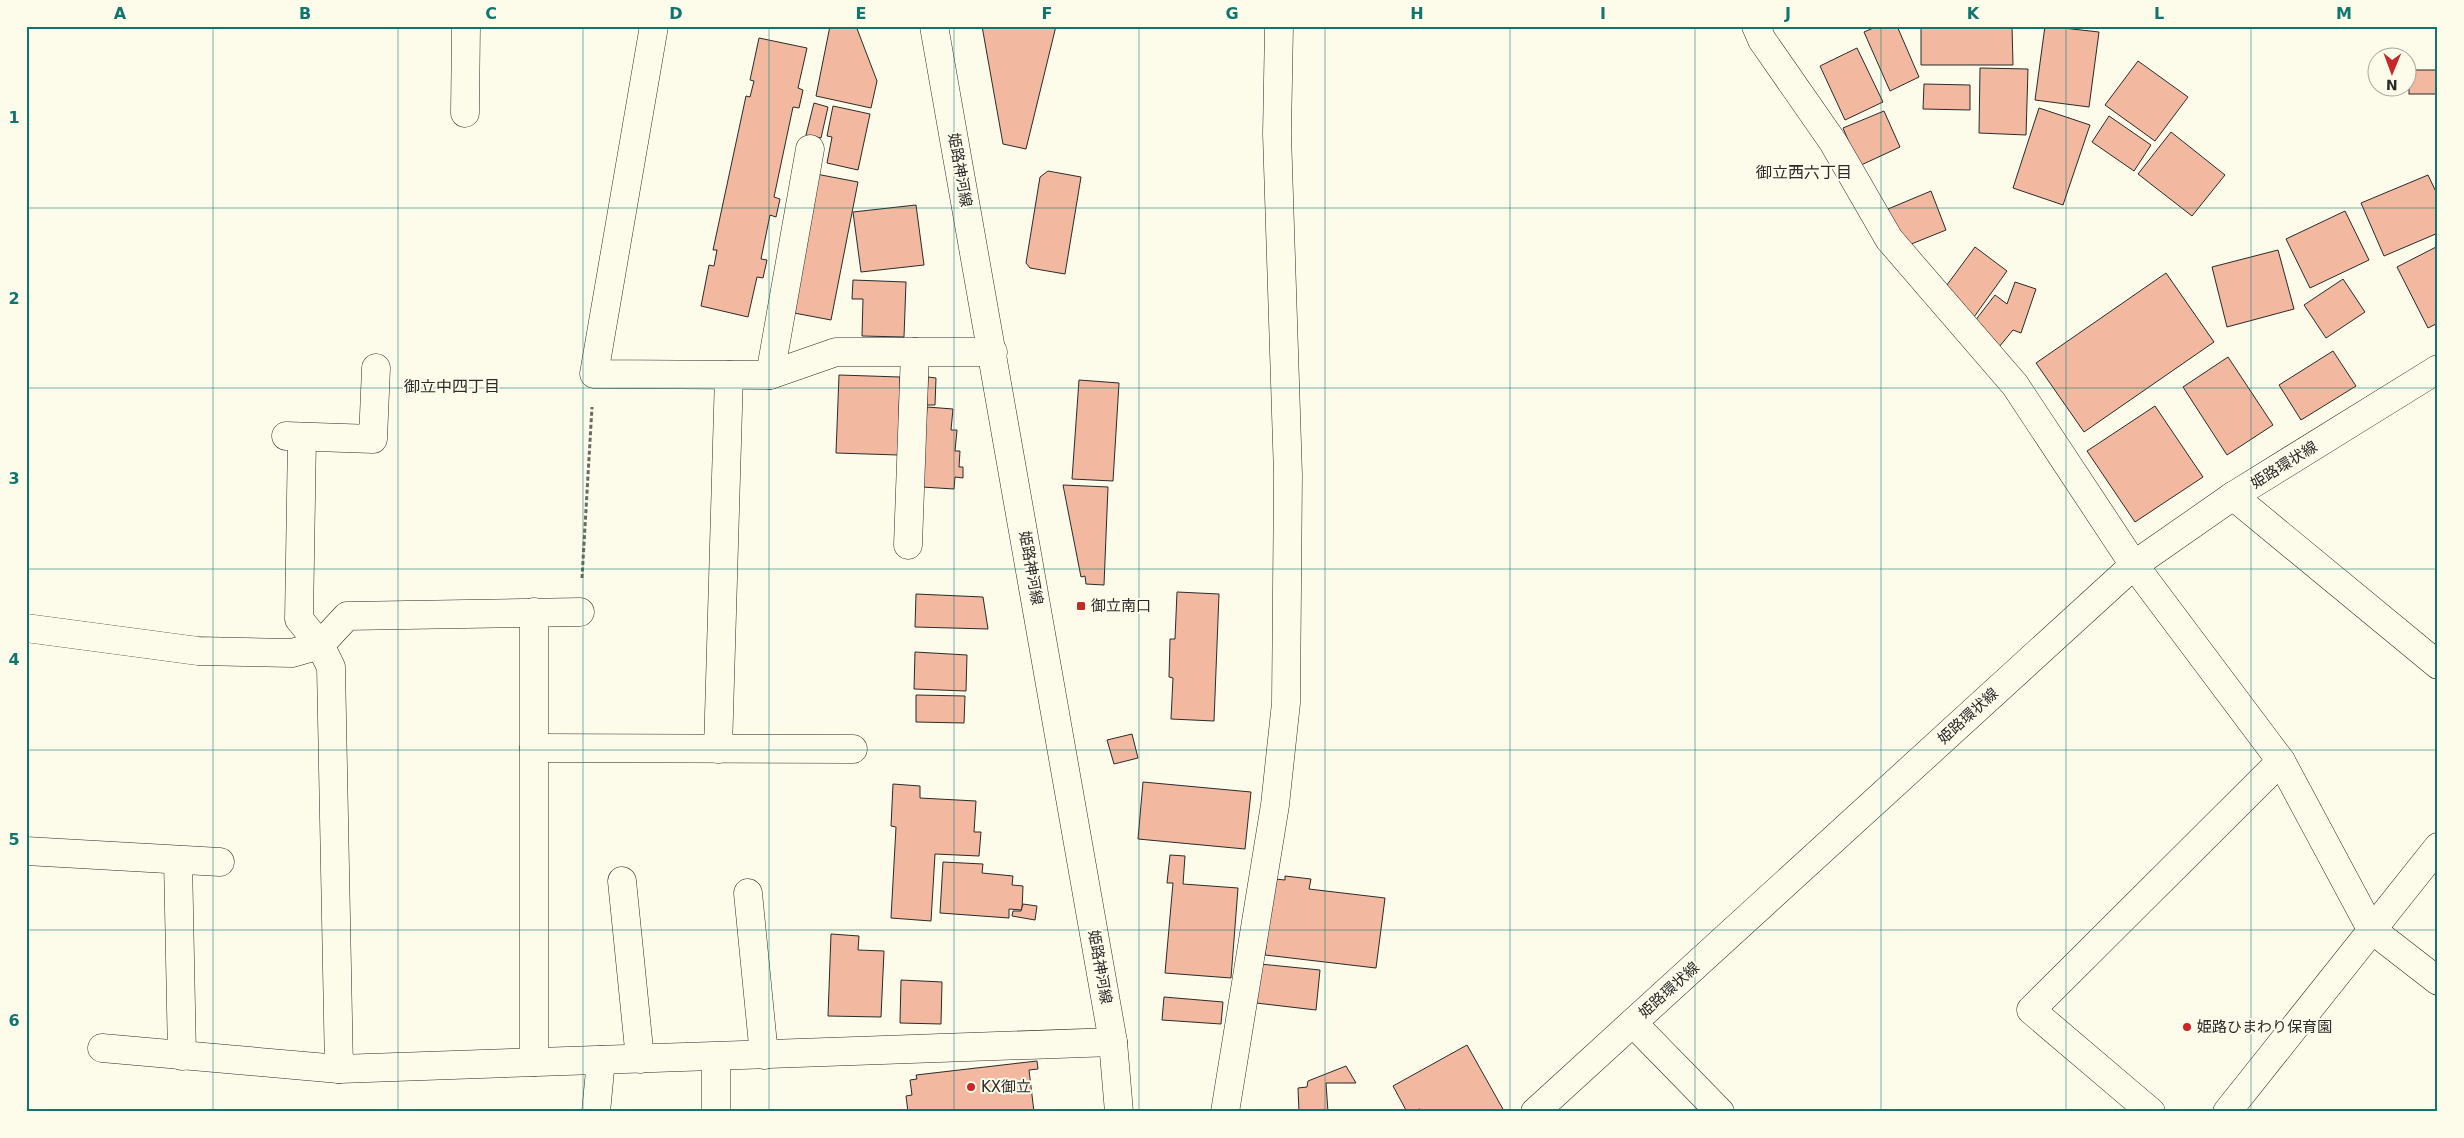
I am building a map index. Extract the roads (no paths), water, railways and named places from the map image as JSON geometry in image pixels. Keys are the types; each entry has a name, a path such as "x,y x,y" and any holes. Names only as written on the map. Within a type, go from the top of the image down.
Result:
{"street":[{"path":"465,113 466,26"},
{"path":"654,26 594,374 770,375 836,352 993,352"},
{"name":"姫路神河線","path":"934,26 993,352 1113,1042 1119,1112"},
{"path":"1225,1112 1276,805 1286,703 1288,475 1277,134 1279,26"},
{"path":"1756,26 1762,40 1833,142 1889,239 2015,385 2134,565 2282,761 2371,929 2438,981"},
{"path":"770,375 810,150"},
{"path":"908,545 915,352"},
{"path":"339,1069 331,667 320,644 299,619 294,436 372,439 376,368"},
{"name":"姫路環状線","path":"1535,1112 2134,565 2233,496 2438,369"},
{"path":"718,749 729,375"},
{"path":"2233,496 2438,665"},
{"path":"534,612 534,1062"},
{"path":"26,628 198,651 292,653 320,644 347,616 580,612"},
{"path":"534,748 853,749"},
{"path":"2151,1112 2031,1010 2282,761"},
{"path":"2233,1110 2371,929 2438,848"},
{"path":"26,851 220,862"},
{"path":"178,860 182,1056"},
{"path":"622,881 640,1059"},
{"path":"748,893 764,1055"},
{"path":"1633,1023 1720,1112"},
{"path":"102,1048 339,1069 1113,1042"},
{"path":"716,1056 716,1112"},
{"path":"596,1112 601,1060"}],"place":[{"name":"御立南口","path":"1081,606"},
{"name":"姫路ひまわり保育園","path":"2187,1027"},
{"name":"KX御立","path":"971,1087"}],"district":[{"name":"御立西六丁目","path":"1804,172"},
{"name":"御立中四丁目","path":"452,386"}]}
